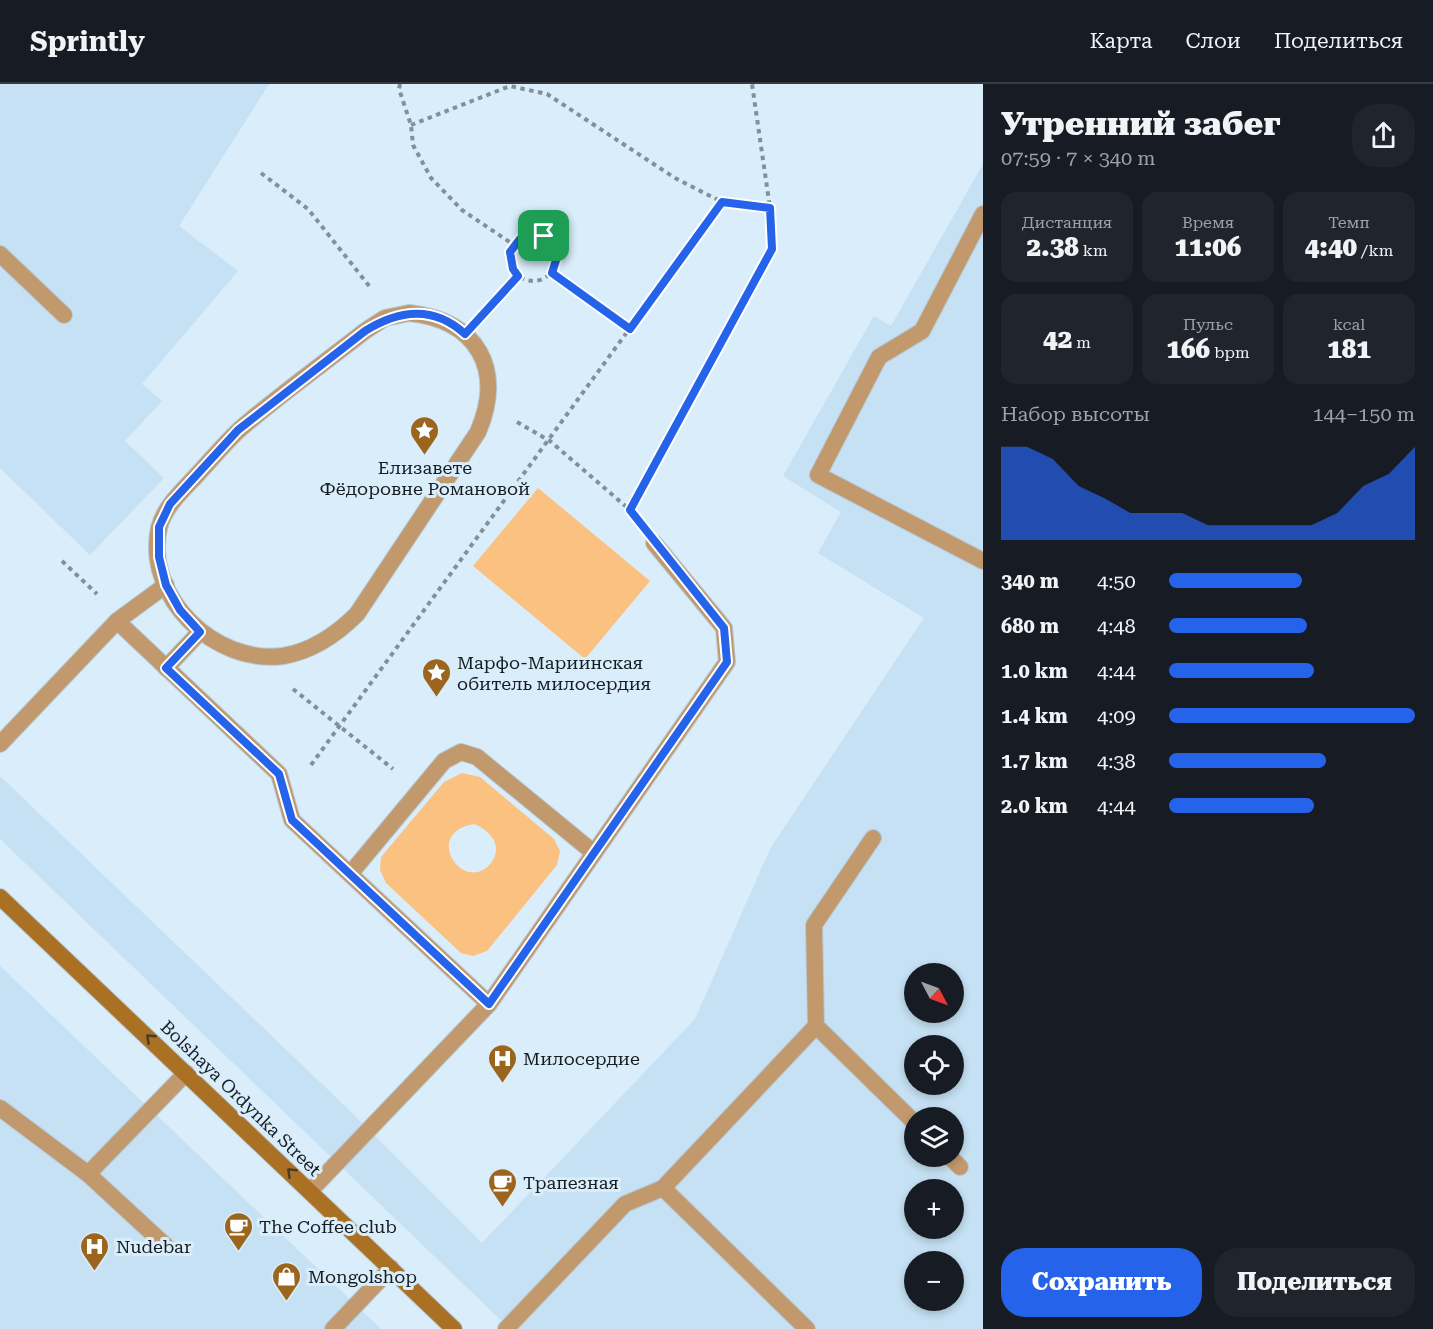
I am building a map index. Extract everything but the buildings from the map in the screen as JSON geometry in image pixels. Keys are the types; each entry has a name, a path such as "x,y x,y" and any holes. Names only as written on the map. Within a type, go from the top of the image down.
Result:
{"main road":[{"name":"Bolshaya Ordynka Street","path":"0,897 454,1329"}],"lane":[{"path":"983,214 922,331 879,357 818,475 983,561"},
{"path":"0,254 64,315"},
{"path":"409,313 433,316 455,326 465,334 473,341 485,363 490,386 487,410 478,432 357,614 336,635 310,649 282,656 253,655 225,647 200,632 180,610 166,585 159,557 159,527 170,504 238,430 365,331 393,316 409,313"},
{"path":"310,1191 489,1004 727,662 724,628 654,543"},
{"path":"0,744 117,621 166,585"},
{"path":"117,621 279,774 292,820 489,1004"},
{"path":"166,668 200,632"},
{"path":"350,874 444,761 461,752 477,757 594,853"},
{"path":"873,838 814,925 816,1026 904,1112"},
{"path":"506,1329 625,1204 663,1188 816,1026"},
{"path":"88,1174 186,1072"},
{"path":"0,1108 88,1174 166,1246"},
{"path":"663,1188 807,1329"},
{"path":"333,1329 392,1268"}],"path":[{"path":"400,84 404,110 411,125 413,145 431,178 462,210 514,245"},
{"path":"630,510 772,249 770,208 752,84"},
{"path":"411,125 510,85 547,94 675,178 722,202 770,208"},
{"path":"261,173 308,209 393,316"},
{"path":"279,774 310,766 550,441 722,202"},
{"path":"528,235 544,236 555,249 556,266 552,273 536,281 518,276 510,261 514,245 528,235"},
{"path":"552,273 630,329"},
{"path":"465,334 518,276"},
{"path":"487,410 550,441 630,510 654,543"},
{"path":"62,561 98,594 117,621"},
{"path":"267,655 287,685 419,790"}],"shaded area":[{"path":"0,84 269,84 179,226 238,271 142,384 162,401 125,441 164,478 90,555 0,468"},
{"path":"983,164 983,1329 510,1329 0,839 0,776 347,1108 482,1243 695,1019 770,849 924,618 818,553 841,512 783,476 874,316 891,326"},
{"path":"538,488 650,581 585,659 473,566"},
{"path":"462,773 480,777 554,839 560,851 557,865 487,951 473,956 461,953 386,883 380,870 381,857 444,782","holes":["474,824 493,839 496,845 495,857 480,871 470,872 460,868 452,859 449,849 451,839 458,830"]},
{"path":"0,966 381,1329 0,1329"}],"place":[{"name":"Елизавете Фёдоровне Романовой","path":"425,456"},
{"name":"Марфо-Мариинская обитель милосердия","path":"436,698"},
{"name":"Милосердие","path":"502,1084"},
{"name":"Трапезная","path":"502,1208"},
{"name":"The Coffee club","path":"238,1252"},
{"name":"Nudebar","path":"95,1272"},
{"name":"Mongolshop","path":"287,1302"}],"route":[{"path":"722,202 770,208 772,249 630,510 724,628 727,662 489,1004 292,820 279,774 166,668 200,632 180,610 166,585 159,557 159,527 170,504 238,430 365,331 385,318 409,313 433,316 455,326 465,334 518,276 510,261 510,252 514,245 528,235 544,236 551,242 557,257 552,273 630,329 722,202"}]}
